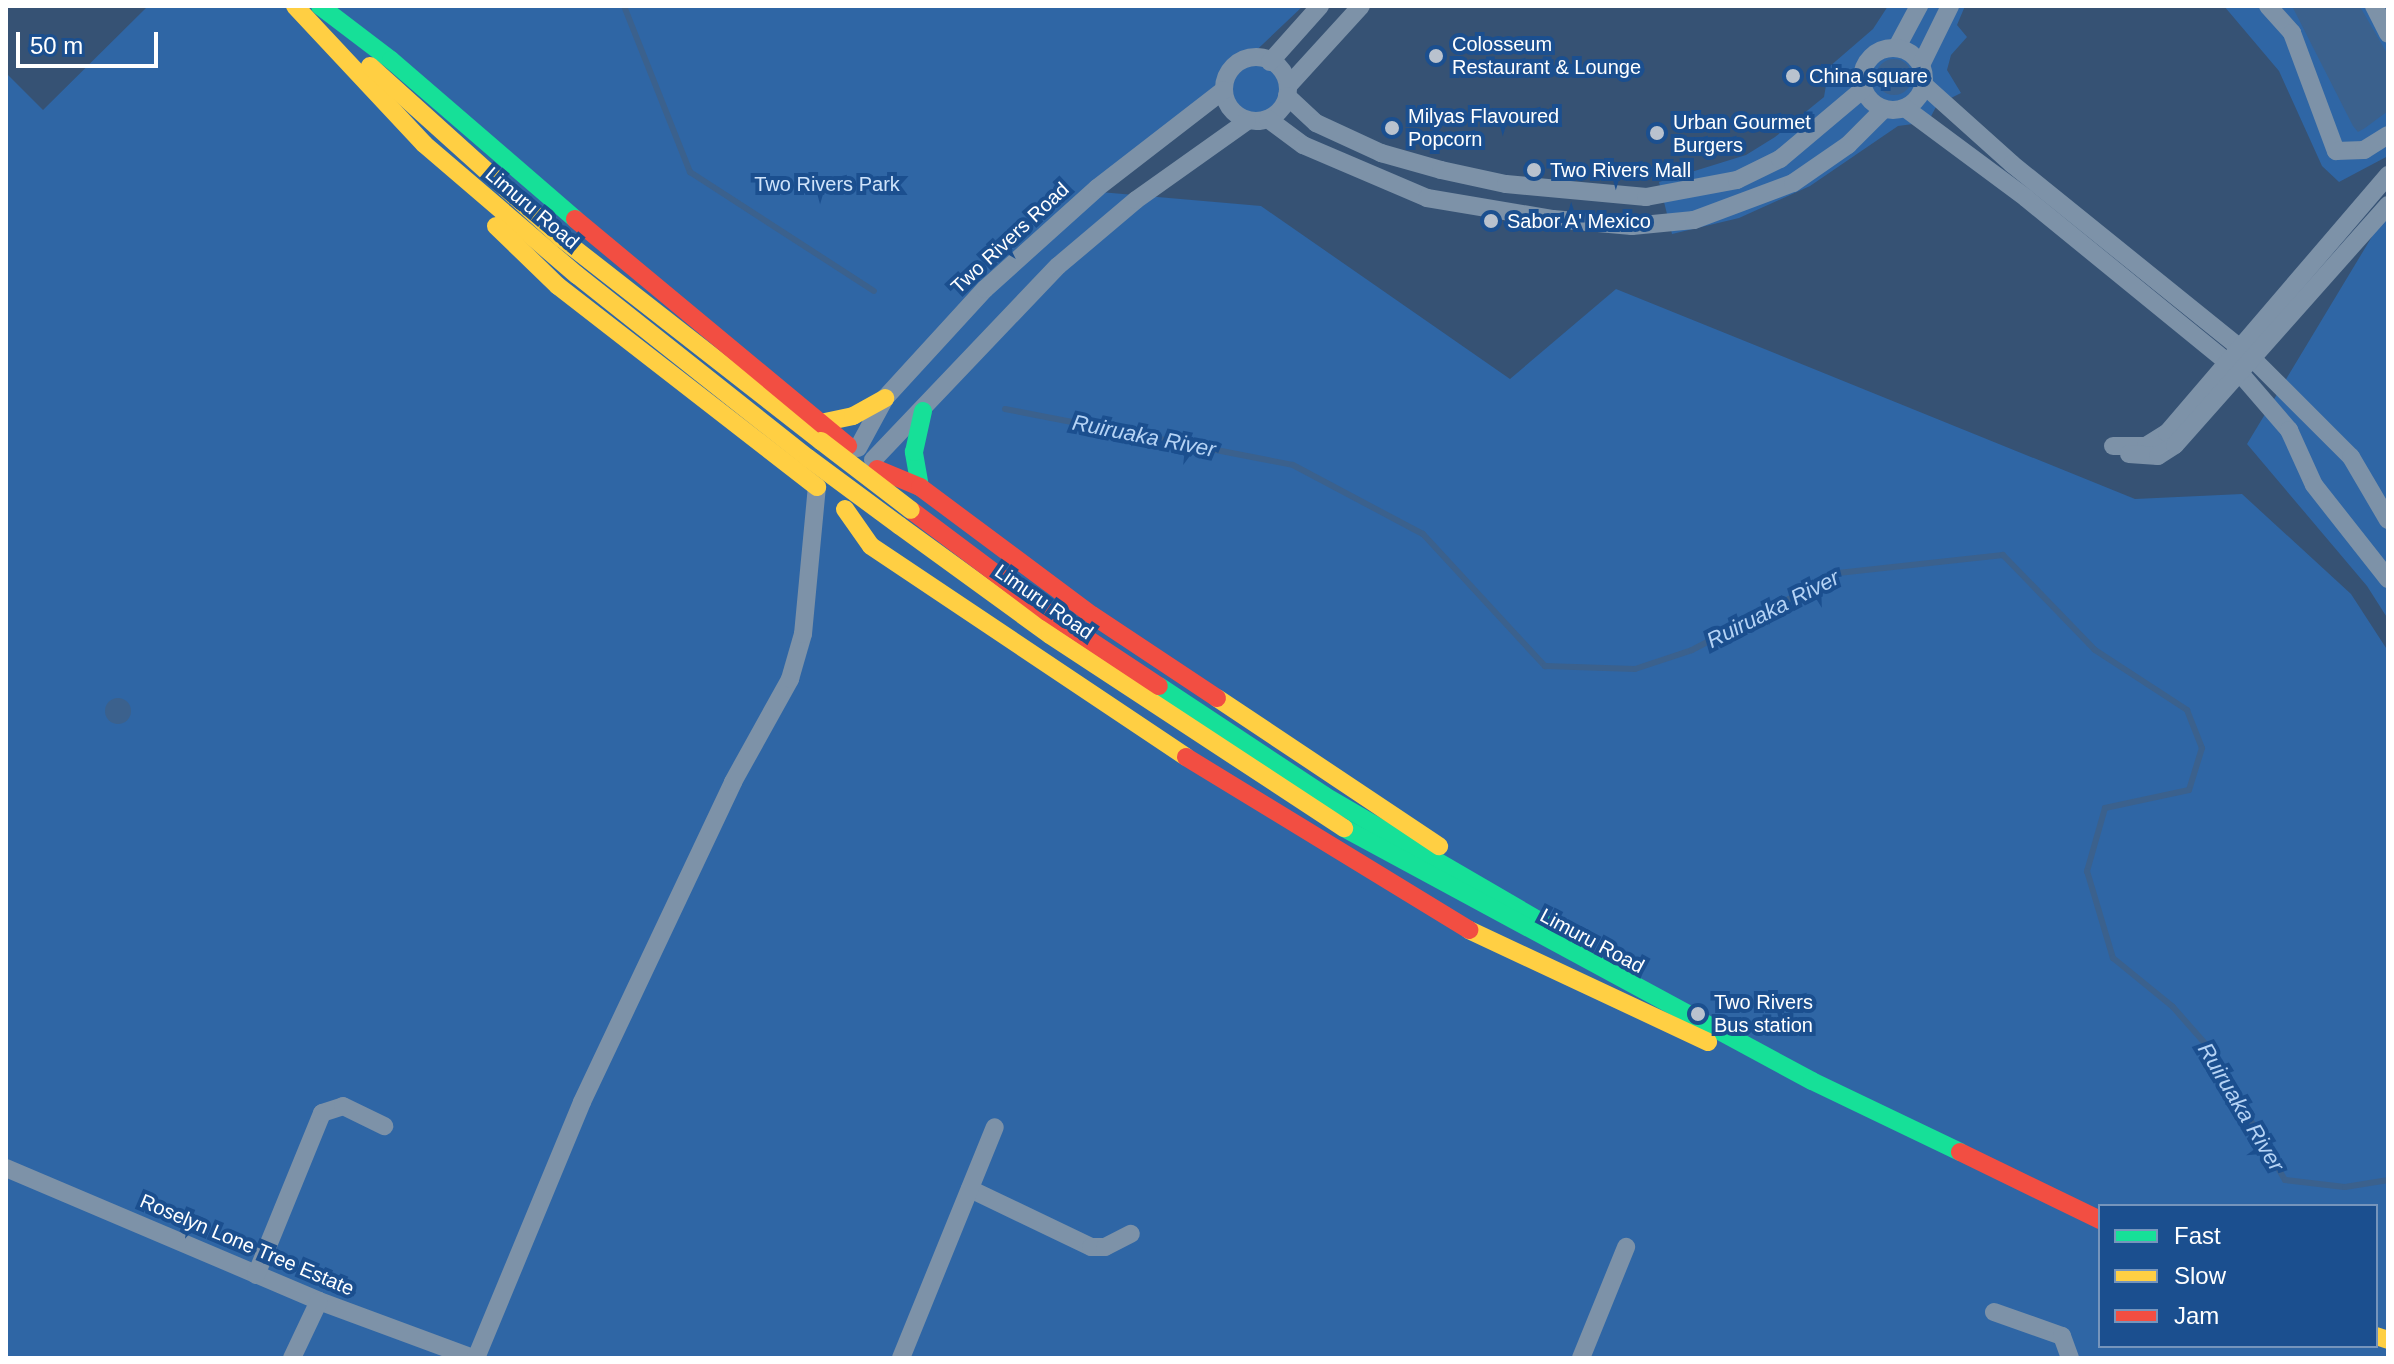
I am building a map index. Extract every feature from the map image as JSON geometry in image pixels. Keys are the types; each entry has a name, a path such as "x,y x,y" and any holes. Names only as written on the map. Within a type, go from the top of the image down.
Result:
{"main road":[{"name":"Limuru Road","path":"295,6 424,144 464,194 558,286 817,487"},
{"name":"Limuru Road","path":"308,6 561,238 821,441 906,518 1050,635 1309,807 1485,909 1836,1091 2098,1219"},
{"name":"Limuru Road","path":"320,6 853,447"},
{"name":"Limuru Road","path":"424,144 577,275 808,458 906,518 1325,796 1480,883 1693,1017"},
{"path":"825,422 853,416 885,398"},
{"path":"920,487 914,452 923,411"},
{"path":"853,447 875,465 871,497 845,509 827,502 817,487 821,459 853,447"},
{"name":"Limuru Road","path":"875,465 920,487 1092,615 1370,796 1480,883"},
{"name":"Limuru Road","path":"845,509 871,546 1094,701 1495,946 1785,1078 1836,1091"}],"street":[{"path":"1270,62 1320,6"},
{"path":"1268,119 1361,6"},
{"path":"1247,121 1231,109 1224,90 1236,63 1248,57 1270,62 1288,91 1316,123 1381,153 1506,184 1646,197 1692,192 1752,173 1780,159 1863,89 1868,59 1897,47 1919,6"},
{"path":"1950,6 1921,65 1924,85 1931,97 2246,352 2351,457 2388,520"},
{"path":"2268,6 2292,33 2336,151 2364,150 2388,135"},
{"path":"2374,6 2388,34"},
{"path":"1897,47 1921,65"},
{"path":"1905,108 1924,85"},
{"path":"1863,89 1884,109"},
{"name":"Two Rivers Road","path":"853,447 885,398 911,368 1040,238 1224,90"},
{"path":"875,465 940,389 1058,266 1136,200 1247,121 1268,119 1303,145 1427,198 1537,217 1632,226 1694,220 1793,183 1848,145 1884,109 1905,108 2038,207 2232,367 2289,430 2314,485 2388,579"},
{"path":"2246,352 2388,175"},
{"path":"2232,367 2175,445 2158,456 2137,457 2113,446 2146,446 2167,433 2388,205"},
{"path":"911,368 940,389"},
{"path":"474,1358 582,1102 733,782 790,679 803,634 817,487"},
{"path":"256,1275 322,1113 343,1106 384,1126"},
{"path":"901,1358 995,1127"},
{"name":"Roselyn Lone Tree Estate","path":"6,1168 319,1301 474,1358"},
{"path":"970,1189 1091,1247 1105,1247 1131,1234"},
{"path":"1581,1358 1626,1247"},
{"path":"292,1358 319,1301"},
{"path":"1994,1312 2062,1336 2070,1358"}],"green space":[{"name":"Two Rivers Park","path":"148,6 1303,6 1244,62 1267,63 1283,78 1283,101 1274,113 1260,119 1239,114 1228,98 1228,77 1100,192 1261,206 1510,379 1616,289 2135,499 2242,494 2351,594 2388,651 2388,1358 6,1358 6,73 43,110"},
{"path":"1888,6 1965,6 1957,25 1967,37 1951,55 1947,70 1961,93 1937,105 1928,122 1898,126 1810,186 1739,218 1672,234 1659,182 1746,155 1775,137 1824,97 1829,67 1873,29"},
{"path":"2224,6 2388,6 2388,156 2339,182 2322,166 2279,71"},
{"path":"2388,210 2388,619 2367,586 2247,444"}],"shaded area":[{"path":"2292,6 2359,6 2388,55 2388,111 2358,132"},
{"path":"1894,59 1907,64 1912,77 1907,90 1894,95 1881,90 1876,77 1881,64"},
{"path":"118,698 127,702 131,711 127,720 118,724 109,720 105,711 109,702"}],"waterway":[{"name":"Ruiruaka River","path":"624,6 690,172 874,291"},
{"name":"Ruiruaka River","path":"1005,409 1293,465 1423,534 1545,666 1635,669 1692,650 1838,573 2003,555 2095,650 2187,710 2202,748 2189,790 2105,808 2087,871 2113,958 2173,1007 2209,1048 2285,1180 2345,1187 2388,1180"}],"traffic: fast":[{"path":"320,6 391,60 575,219"},
{"path":"920,487 914,452 923,411"},
{"path":"1159,686 1325,796 1552,928"},
{"path":"1344,828 1812,1081 1960,1152"}],"traffic: slow":[{"path":"295,6 424,144 577,275 808,458"},
{"path":"370,66 561,238 821,441"},
{"path":"496,226 558,286 817,487"},
{"path":"825,422 853,416 885,398"},
{"path":"821,441 911,510"},
{"path":"808,458 900,526"},
{"path":"845,509 871,546 1186,757"},
{"path":"900,526 1050,635 1344,828"},
{"path":"1217,698 1439,846"},
{"path":"1469,930 1708,1042"},
{"path":"2378,1337 2388,1340"}],"traffic: jam":[{"path":"575,219 848,446"},
{"path":"877,469 920,487 1092,615 1217,698"},
{"path":"911,510 1047,612 1159,686"},
{"path":"1186,757 1469,930"},
{"path":"1960,1152 2098,1219"}],"place":[{"name":"Colosseum Restaurant & Lounge","path":"1436,56"},
{"name":"China square","path":"1793,76"},
{"name":"Milyas Flavoured Popcorn","path":"1392,128"},
{"name":"Urban Gourmet Burgers","path":"1657,133"},
{"name":"Two Rivers Mall","path":"1534,170"},
{"name":"Sabor A' Mexico","path":"1491,221"},
{"name":"Two Rivers Bus station","path":"1698,1014"}]}
